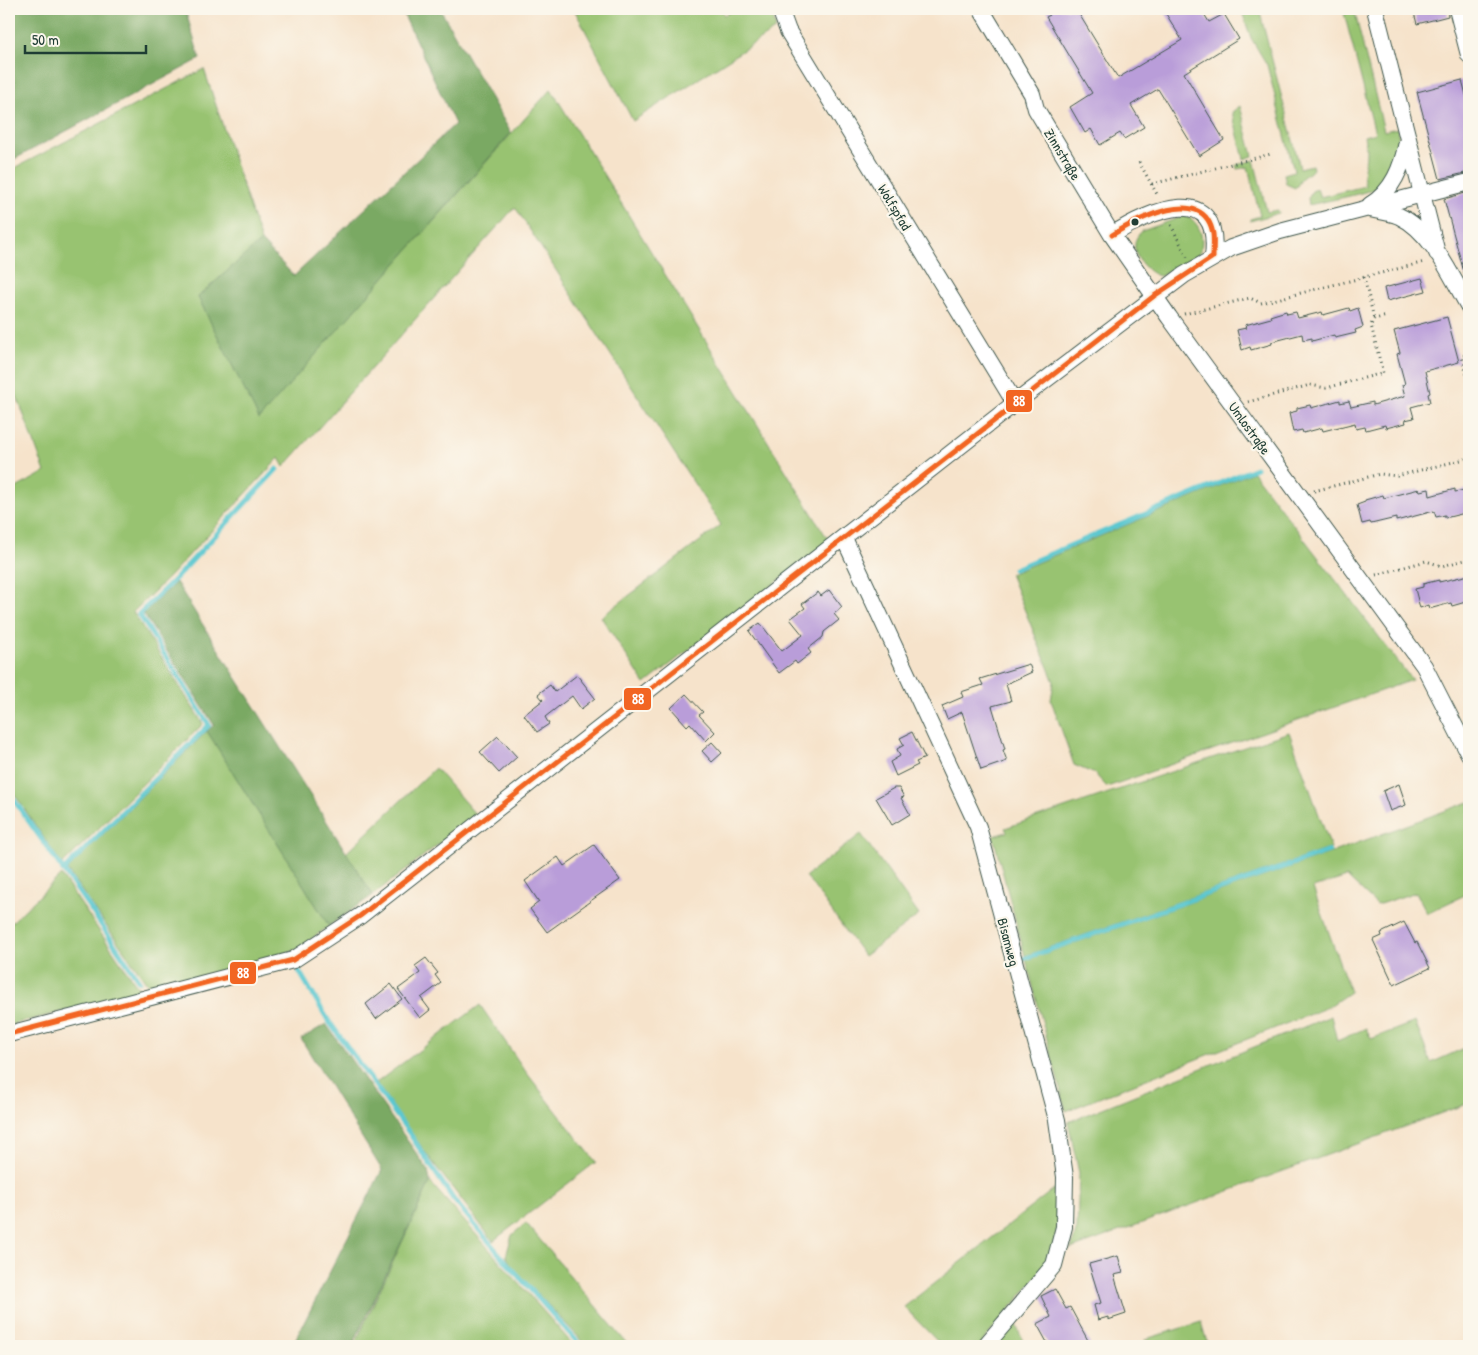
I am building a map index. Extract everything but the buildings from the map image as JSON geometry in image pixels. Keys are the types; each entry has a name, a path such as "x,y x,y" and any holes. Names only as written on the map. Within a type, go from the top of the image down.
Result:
{"street":[{"name":"Wolfspfad","path":"780,9 788,31 1015,403"},
{"name":"Zinnstraße","path":"981,9 1032,94 1036,109 1112,235 1154,296"},
{"path":"1375,9 1438,253"},
{"path":"1457,9 1469,54"},
{"path":"1364,208 1377,200 1397,177 1408,139"},
{"path":"9,1034 293,960 360,916 1015,403 1184,275 1213,257 1248,241 1280,230 1469,182"},
{"path":"1112,235 1134,221 1165,210 1181,206 1194,208 1205,215 1212,227 1213,257"},
{"path":"1364,208 1384,211 1399,216 1411,223 1423,234 1438,253 1469,308"},
{"name":"Umlostraße","path":"1154,296 1424,666 1469,754"},
{"name":"Bisamweg","path":"844,538 978,827 1057,1120 1065,1177 1064,1227 1054,1265 985,1346"}],"path":[{"path":"1152,184 1271,154"},
{"path":"1169,317 1250,298 1261,302 1428,261 1438,253"},
{"path":"1233,406 1310,385 1326,388 1383,373 1371,325 1374,320 1364,277"},
{"path":"1374,320 1388,316"},
{"path":"1469,354 1462,356 1469,384"},
{"path":"1298,494 1380,474 1397,476 1469,458"},
{"path":"1360,579 1426,562 1442,566 1469,559"}],"green space":[{"path":"9,9 185,9 200,59 9,162"},
{"path":"401,9 440,9 511,133 259,419 198,297 261,241 294,276 455,124"},
{"path":"574,9 721,9 724,15 737,9 771,9 776,29 633,121"},
{"path":"1241,9 1259,9 1300,168 1312,165 1313,169 1303,177 1295,188 1286,184 1284,174 1294,171 1267,65 1251,38"},
{"path":"1343,9 1354,9 1384,131 1397,128 1398,151 1391,174 1381,186 1358,194 1309,205 1308,198 1312,191 1317,189 1320,197 1365,186 1366,152 1364,136 1375,133"},
{"path":"204,69 261,241 198,297 259,418 551,89 829,541 645,684 601,617 721,525 515,207 284,467 279,458 168,578 133,612 203,724 62,865 9,786 9,492 45,472 9,375 9,171"},
{"path":"1240,106 1253,156 1244,159 1232,112"},
{"path":"1254,160 1267,212 1278,210 1279,213 1250,221 1250,219 1260,216 1248,167 1237,169 1236,165"},
{"path":"1184,216 1190,218 1200,231 1202,243 1199,254 1161,276 1156,275 1139,260 1135,250 1137,237 1142,231"},
{"path":"1253,472 1412,680 1107,787 1095,774 1074,765 1051,700 1054,682 1010,574"},
{"path":"176,582 373,895 329,926 207,731 214,725 143,613"},
{"path":"207,731 329,926 296,950 151,989 67,870"},
{"path":"1289,732 1331,848 1025,956 993,836 1007,832 1005,828"},
{"path":"435,768 476,815 373,895 346,853"},
{"path":"1469,802 1469,893 1427,913 1416,892 1377,905 1347,877 1313,888 1350,992 1328,1007 1066,1111 1026,960"},
{"path":"861,834 919,915 864,956 806,876"},
{"path":"61,875 141,992 9,1025 9,925"},
{"path":"480,1005 526,1072 596,1162 493,1241 425,1152 376,1083"},
{"path":"1331,1016 1337,1041 1366,1028 1371,1039 1415,1022 1431,1063 1469,1046 1469,1103 1071,1249 1077,1229 1079,1173 1068,1122"},
{"path":"326,1024 428,1170 430,1182 352,1346 292,1346 382,1170 301,1039"},
{"path":"430,1182 574,1346 354,1346"},
{"path":"1059,1185 1057,1230 1048,1263 979,1346 942,1346 904,1307"},
{"path":"526,1223 629,1346 587,1346 513,1268 506,1256 512,1235"},
{"path":"1015,1322 1025,1346 995,1346"},
{"path":"1201,1322 1208,1346 1148,1346 1146,1339"}],"waterway":[{"path":"1014,569 1256,468"},
{"path":"63,871 209,725 139,614 175,579 277,469"},
{"path":"9,793 139,981"},
{"path":"1023,959 1329,851"},
{"path":"299,971 328,1020 410,1134 453,1199 581,1346"}],"transit line":[{"name":"88","path":"1112,235 1137,221 1168,210 1183,208 1197,211 1207,219 1213,234 1213,257"},
{"name":"88","path":"9,1034 293,960 360,916 1154,296 1213,257"}]}
